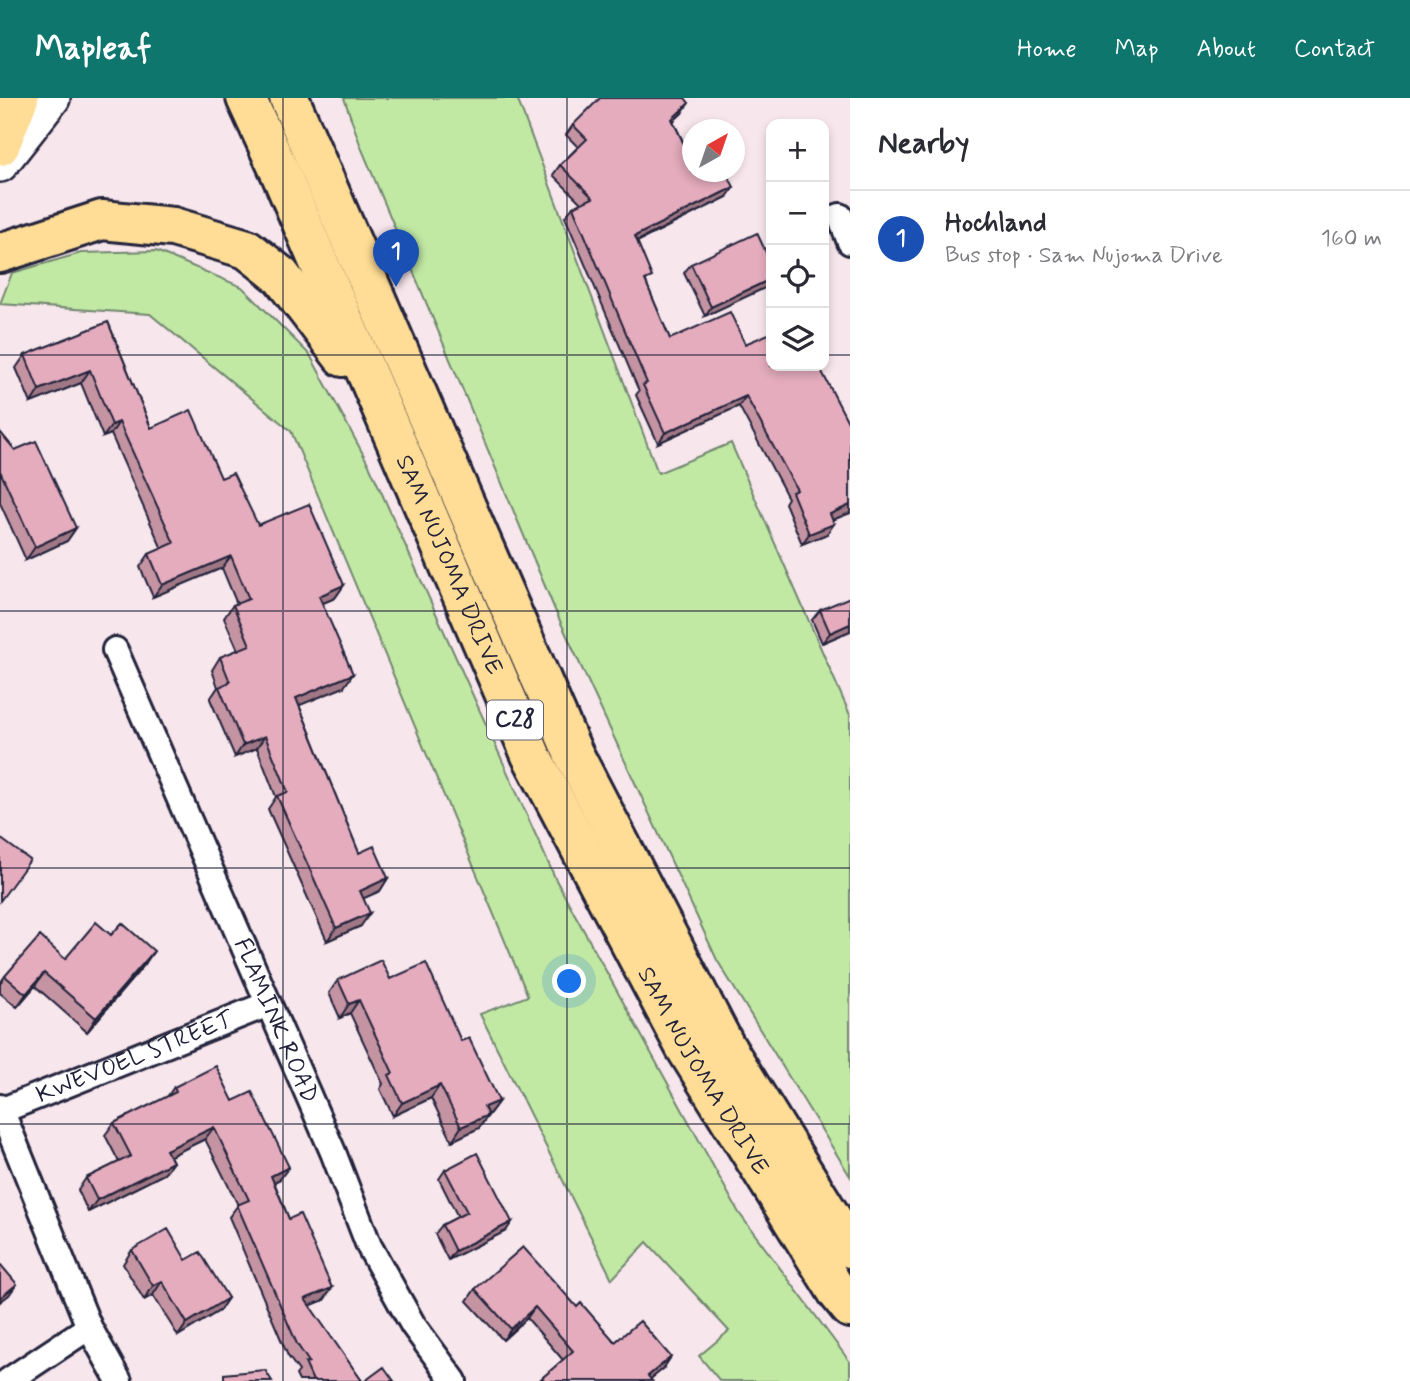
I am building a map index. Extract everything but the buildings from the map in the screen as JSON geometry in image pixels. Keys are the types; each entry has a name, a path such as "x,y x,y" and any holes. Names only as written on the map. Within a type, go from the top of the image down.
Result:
{"highway":[{"path":"0,146 19,98"},
{"name":"SAM NUJOMA DRIVE","path":"246,98 531,755 685,1047 838,1293 850,1308"},
{"name":"SAM NUJOMA DRIVE","path":"289,98 573,753 724,1046 850,1248"},
{"path":"306,98 318,164"},
{"path":"0,253 102,220 173,227 247,249 281,275 378,404"}],"main road":[{"path":"0,164 52,98"}],"street":[{"path":"840,216 850,242"},
{"name":"FLAMINK ROAD","path":"115,650 333,1152 369,1246 413,1325 454,1381"},
{"name":"KWEVOEL STREET","path":"1,1109 268,1004"},
{"path":"1,1109 89,1327 119,1381"},
{"path":"8,1381 89,1327"}],"green space":[{"path":"344,98 517,98 658,473 731,443 850,715 850,1176 717,960 555,610 361,147"},
{"path":"156,251 242,287 310,355 370,467 556,880 739,1213 850,1362 850,1381 720,1381 699,1356 729,1331 647,1242 612,1279 480,1014 528,996 291,431 150,314 0,304 12,273 81,253"}],"place":[{"name":"Hochland","path":"396,287"}]}
